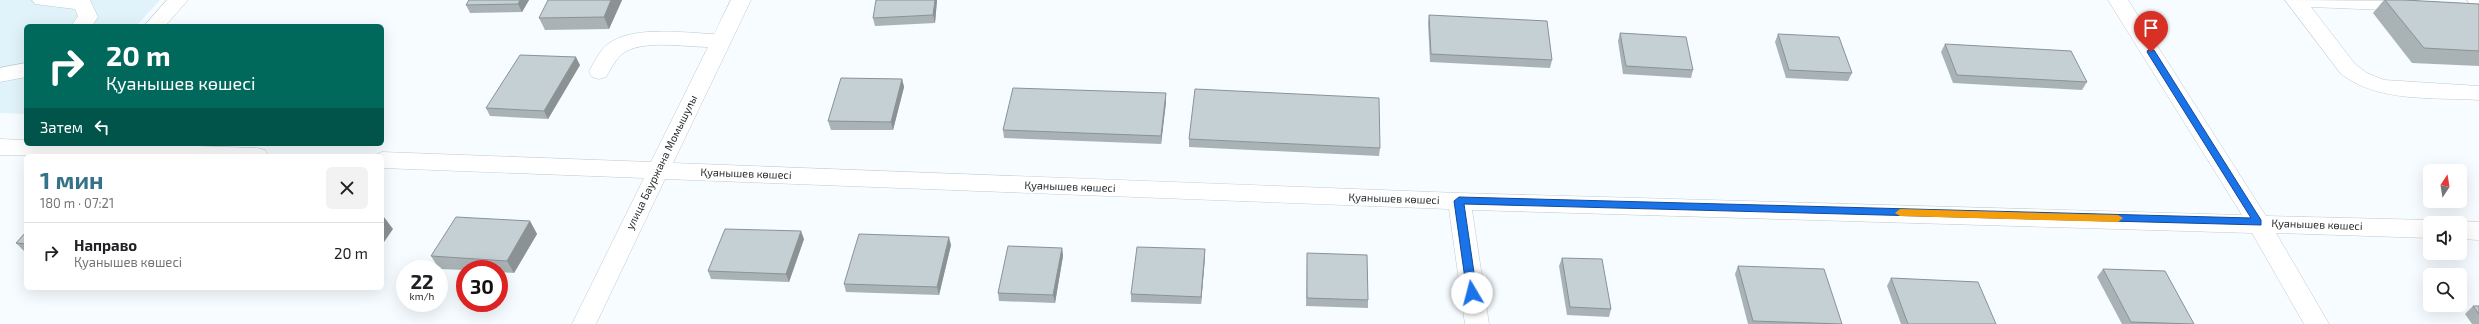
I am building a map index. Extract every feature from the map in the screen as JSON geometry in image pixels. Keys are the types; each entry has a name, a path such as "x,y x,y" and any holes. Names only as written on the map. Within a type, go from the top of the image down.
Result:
{"street":[{"path":"42,0 83,4 88,17 83,24"},
{"path":"156,24 178,0"},
{"name":"улица Бауржана Момышулы","path":"584,324 657,170 741,0"},
{"path":"2118,0 2258,222 2317,324"},
{"path":"2296,0 2431,6"},
{"path":"2296,0 2348,69 2360,78 2381,87 2479,93"},
{"path":"599,72 612,50 642,39 720,41"},
{"path":"0,75 24,70"},
{"path":"0,147 43,146 214,154"},
{"name":"Қуанышев көшесі","path":"384,160 1459,201 2258,222 2423,229"},
{"path":"1459,201 1477,324"},
{"path":"2467,230 2479,231"}],"shaded area":[{"path":"0,0 160,0 138,24 24,24 24,114 0,113"}],"building":[{"path":"469,0 520,0 518,4 466,5"},
{"path":"548,0 611,0 604,17 539,18"},
{"path":"876,0 935,0 933,15 873,18"},
{"path":"2385,0 2479,4 2479,51 2424,48"},
{"path":"1429,15 1547,21 1552,60 1431,54"},
{"path":"1620,33 1686,37 1693,70 1626,66"},
{"path":"1778,34 1839,37 1852,73 1789,70"},
{"path":"1945,44 2071,51 2087,82 1957,75"},
{"path":"520,55 576,57 544,111 486,108"},
{"path":"841,78 902,79 891,122 828,121"},
{"path":"1013,88 1166,93 1161,136 1003,130"},
{"path":"1195,89 1379,98 1380,148 1189,139"},
{"path":"456,217 530,221 508,260 431,256"},
{"path":"725,229 801,231 786,274 708,271"},
{"path":"24,234 24,244 16,243"},
{"path":"859,234 949,237 937,287 844,284"},
{"path":"1008,246 1062,248 1053,295 998,293"},
{"path":"1137,247 1205,249 1201,297 1131,294"},
{"path":"1307,253 1367,255 1368,300 1307,298"},
{"path":"1562,258 1602,259 1611,309 1570,307"},
{"path":"1738,266 1824,269 1842,324 1753,321"},
{"path":"2103,269 2165,271 2194,324 2131,322"},
{"path":"1891,278 1978,282 1996,324 1908,324"},
{"path":"2473,306 2479,306 2479,314"}],"slow traffic":[{"path":"1900,213 2118,218"}],"route":[{"path":"1472,293 1459,201 2258,222 2151,52"}]}
